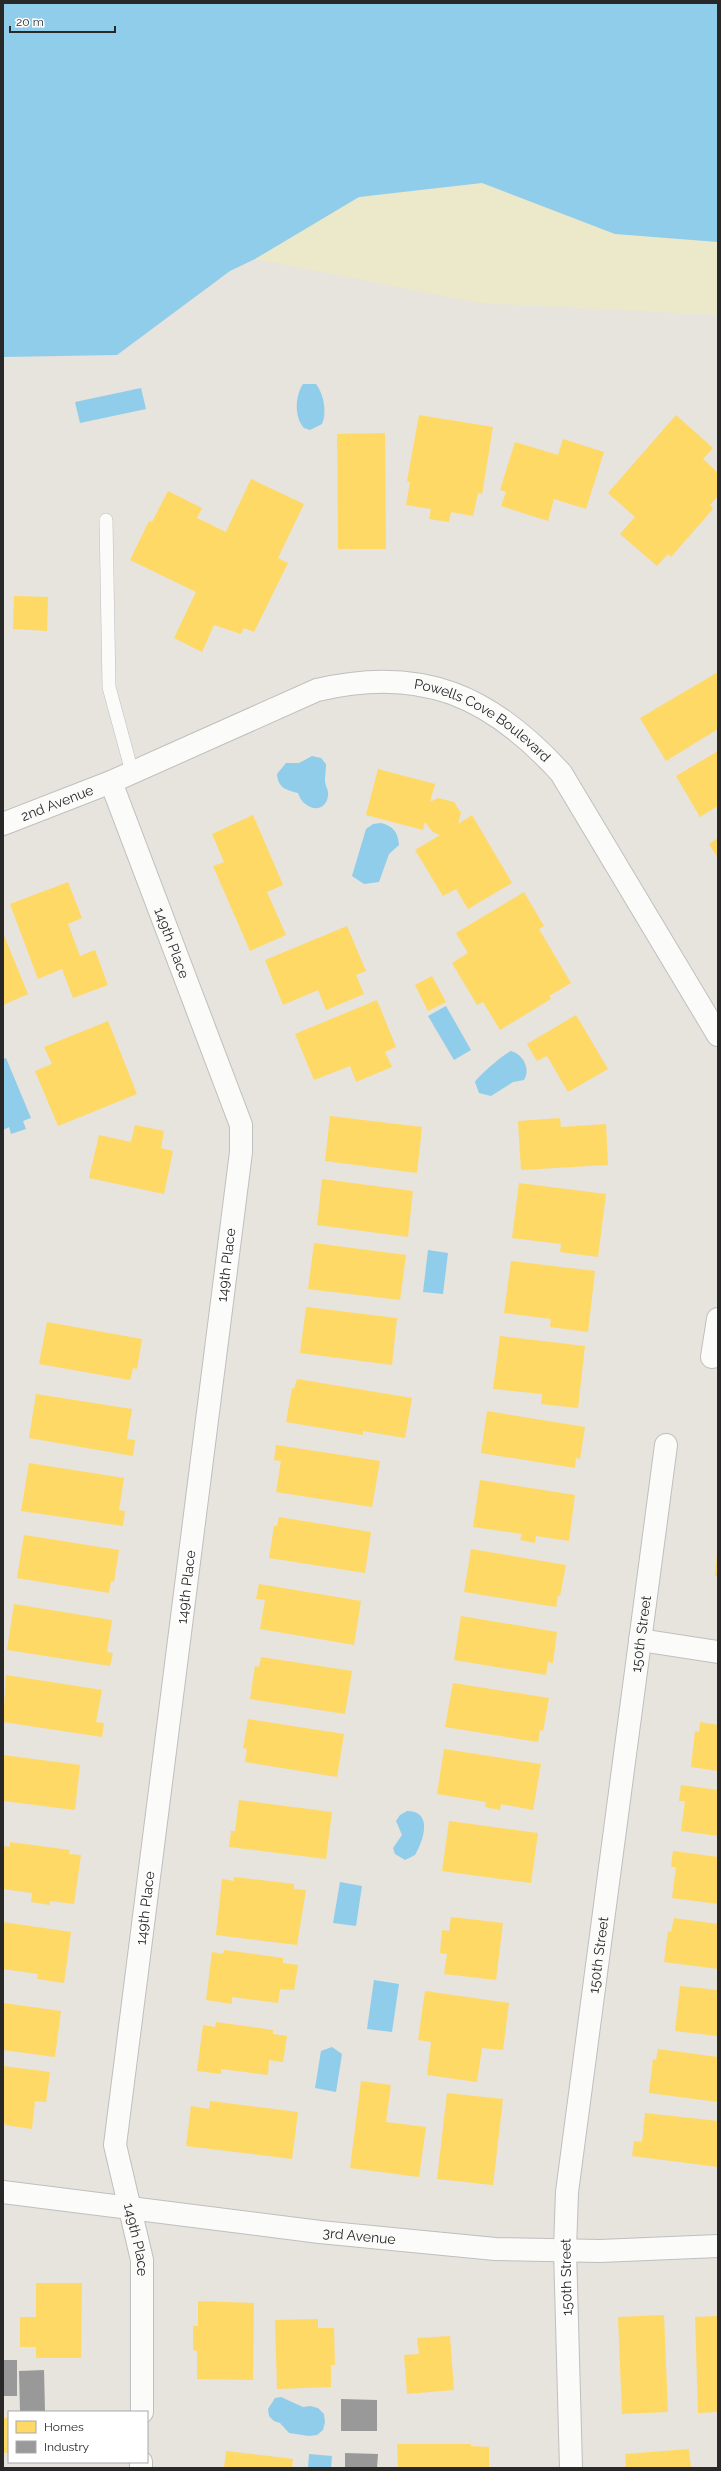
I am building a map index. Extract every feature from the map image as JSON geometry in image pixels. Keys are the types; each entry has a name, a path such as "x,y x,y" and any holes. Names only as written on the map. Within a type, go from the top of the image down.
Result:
{"street":[{"name":"Powells Cove Boulevard","path":"111,782 317,690 351,682 395,682 433,687 467,698 498,716 534,744 561,773 718,1035"},
{"name":"2nd Avenue","path":"3,824 111,782"},
{"name":"149th Place","path":"111,782 241,1125 240,1152 115,2145 142,2260 142,2411"},
{"path":"718,1319 712,1357 718,1356"},
{"name":"150th Street","path":"571,2468 565,2249 567,2192 666,1445"},
{"path":"640,1640 718,1652"},
{"name":"3rd Avenue","path":"3,2192 320,2232 472,2247 600,2251 718,2246"}],"lane":[{"path":"106,520 109,687 132,772"}],"sand":[{"path":"482,183 615,234 718,242 718,315 479,303 255,259 359,197"}],"water":[{"path":"3,3 718,3 718,242 615,234 482,183 359,197 255,259 230,271 117,355 3,357"},
{"path":"303,384 316,384 323,398 324,404 324,420 322,424 310,430 304,428 298,418 297,412 298,394"},
{"path":"141,388 146,409 80,423 75,402"},
{"path":"312,756 321,758 326,764 325,780 328,796 323,806 319,808 309,806 304,803 298,793 283,788 279,782 277,774 286,763 299,763"},
{"path":"381,823 394,830 399,845 389,854 379,882 364,884 352,876 366,829 373,824"},
{"path":"446,1006 471,1050 454,1060 428,1016"},
{"path":"511,1051 519,1055 525,1062 527,1071 524,1080 513,1082 491,1096 479,1093 475,1082 477,1079 498,1060"},
{"path":"6,1058 31,1118 23,1121 26,1129 11,1134 9,1127 3,1130 3,1059"},
{"path":"428,1250 448,1253 443,1294 423,1292"},
{"path":"407,1811 415,1812 420,1816 424,1827 421,1842 415,1855 405,1860 395,1854 393,1848 402,1835 396,1821 400,1815"},
{"path":"340,1882 362,1886 356,1926 333,1923"},
{"path":"374,1980 399,1984 392,2032 367,2029"},
{"path":"332,2047 342,2054 336,2092 315,2088 321,2051"},
{"path":"281,2397 303,2407 310,2406 318,2408 324,2414 325,2422 323,2430 317,2435 309,2436 289,2433 280,2423 274,2421 269,2416 268,2409 275,2398"},
{"path":"309,2454 332,2456 331,2468 308,2468"}],"building: Homes":[{"path":"419,415 493,427 482,494 478,493 473,516 451,512 449,522 429,519 431,509 406,505 410,482 407,481"},
{"path":"676,415 713,448 703,459 718,473 718,496 710,505 713,509 671,557 668,554 657,566 620,534 635,517 608,493"},
{"path":"385,433 386,549 338,549 337,434"},
{"path":"563,439 604,452 586,509 554,499 548,521 501,506 506,492 500,490 515,442 558,455"},
{"path":"251,479 304,504 278,558 288,563 254,632 244,628 241,634 214,625 202,652 174,638 196,592 130,560 149,521 152,522 168,491 202,508 197,518 226,532"},
{"path":"14,596 48,597 47,631 13,629"},
{"path":"718,672 718,729 666,761 640,718"},
{"path":"718,751 718,806 700,817 676,776"},
{"path":"378,769 435,784 430,802 438,798 454,802 461,813 458,824 472,815 512,883 468,909 456,889 443,896 415,850 440,835 433,832 425,822 423,830 366,815"},
{"path":"253,815 283,885 267,892 286,935 250,951 213,866 224,862 212,834"},
{"path":"718,838 718,858 709,844"},
{"path":"68,882 82,918 68,924 80,956 95,950 108,985 73,998 62,969 38,979 10,904"},
{"path":"524,892 544,926 539,929 571,983 549,996 551,999 500,1030 483,1002 477,1005 452,963 468,953 456,933"},
{"path":"347,926 366,971 356,975 364,994 326,1010 318,990 283,1005 265,960"},
{"path":"3,933 28,994 3,1005"},
{"path":"432,976 446,1002 428,1011 415,985"},
{"path":"377,1000 396,1047 385,1052 392,1067 356,1082 350,1066 314,1080 295,1034"},
{"path":"576,1015 608,1069 568,1092 547,1056 537,1061 527,1044"},
{"path":"108,1021 137,1094 58,1126 35,1071 52,1064 44,1047"},
{"path":"330,1116 422,1127 417,1173 325,1161"},
{"path":"560,1118 561,1127 606,1124 608,1165 521,1170 518,1121"},
{"path":"135,1125 164,1131 161,1148 173,1151 164,1194 89,1178 99,1135 131,1142"},
{"path":"322,1179 413,1191 408,1237 317,1225"},
{"path":"519,1183 606,1194 598,1257 560,1252 561,1244 512,1238"},
{"path":"314,1243 406,1255 400,1300 308,1289"},
{"path":"511,1261 595,1271 588,1332 550,1327 551,1319 504,1313"},
{"path":"306,1307 397,1318 392,1365 300,1353"},
{"path":"47,1322 142,1339 137,1369 133,1368 130,1380 39,1364"},
{"path":"500,1336 585,1346 578,1408 541,1404 542,1394 493,1389"},
{"path":"297,1379 412,1398 405,1438 363,1431 363,1435 286,1422 292,1388 294,1389"},
{"path":"36,1394 132,1409 127,1439 135,1440 133,1456 29,1438"},
{"path":"487,1411 585,1427 580,1459 576,1458 575,1468 481,1453"},
{"path":"276,1445 380,1461 372,1507 276,1492 281,1461 274,1460"},
{"path":"29,1463 124,1478 119,1510 125,1511 123,1526 21,1511"},
{"path":"480,1480 575,1495 569,1541 536,1536 535,1543 520,1540 522,1534 473,1527"},
{"path":"279,1517 371,1532 365,1573 269,1558 274,1526 277,1526"},
{"path":"24,1535 119,1550 114,1582 111,1581 109,1593 17,1578"},
{"path":"471,1549 566,1565 560,1596 558,1596 556,1607 464,1592"},
{"path":"717,1554 718,1576 715,1576"},
{"path":"259,1584 361,1601 354,1645 260,1629 265,1600 256,1599"},
{"path":"14,1604 112,1620 107,1652 113,1653 110,1666 7,1650"},
{"path":"461,1616 557,1632 553,1663 548,1662 546,1675 454,1660"},
{"path":"261,1657 352,1671 345,1714 250,1699 255,1666 259,1667"},
{"path":"6,1675 102,1690 96,1722 104,1723 102,1737 3,1722"},
{"path":"453,1683 549,1698 543,1731 540,1730 538,1742 445,1727"},
{"path":"248,1719 344,1734 337,1777 245,1762 247,1749 243,1748"},
{"path":"700,1722 718,1725 718,1771 691,1767 695,1731 699,1732"},
{"path":"444,1749 541,1764 533,1810 501,1804 500,1810 485,1807 486,1802 437,1794"},
{"path":"3,1755 80,1765 75,1810 3,1801"},
{"path":"681,1785 718,1790 718,1836 681,1831 685,1801 679,1801"},
{"path":"239,1800 332,1812 326,1859 229,1847 231,1831 235,1831"},
{"path":"449,1821 538,1833 531,1883 442,1871"},
{"path":"10,1842 70,1850 69,1854 81,1855 74,1904 50,1901 50,1905 31,1902 32,1893 3,1889 3,1846 10,1847"},
{"path":"673,1851 718,1857 718,1904 672,1898 676,1867 671,1867"},
{"path":"234,1877 294,1884 294,1889 306,1890 297,1945 216,1935 222,1879 234,1881"},
{"path":"451,1917 503,1923 496,1980 444,1974 447,1954 440,1953 442,1930 449,1931"},
{"path":"674,1918 718,1924 718,1969 664,1962 668,1931 671,1932"},
{"path":"3,1922 71,1932 64,1983 37,1979 38,1974 3,1969"},
{"path":"224,1950 283,1958 283,1963 298,1965 294,1990 280,1989 278,2003 232,1997 232,2004 206,2000 212,1952 223,1954"},
{"path":"680,1986 718,1990 718,2036 675,2031"},
{"path":"425,1991 509,2003 503,2050 482,2048 477,2082 427,2075 431,2042 418,2040"},
{"path":"3,2003 61,2011 55,2057 3,2050"},
{"path":"216,2022 273,2030 273,2034 287,2036 283,2062 269,2060 268,2075 221,2069 221,2074 197,2071 203,2025 215,2027"},
{"path":"658,2049 718,2057 718,2102 649,2093 653,2059 656,2060"},
{"path":"3,2066 50,2072 46,2102 35,2101 32,2129 5,2125 5,2123 3,2123"},
{"path":"361,2081 391,2085 386,2122 426,2127 419,2177 350,2168"},
{"path":"447,2093 503,2099 493,2185 437,2179"},
{"path":"210,2101 298,2112 292,2159 186,2146 191,2106 209,2109"},
{"path":"645,2113 718,2121 718,2167 632,2156 634,2141 642,2142"},
{"path":"36,2283 82,2283 81,2358 36,2358 36,2347 20,2347 20,2317 36,2317"},
{"path":"198,2301 254,2303 253,2380 197,2379 197,2351 193,2350 193,2326 198,2326"},
{"path":"664,2315 668,2412 622,2414 618,2317"},
{"path":"718,2316 718,2412 698,2413 695,2317"},
{"path":"318,2319 318,2328 334,2328 335,2365 331,2365 331,2387 277,2389 275,2320"},
{"path":"450,2336 454,2390 407,2394 404,2355 419,2354 417,2338"},
{"path":"3,2418 8,2418 8,2453 3,2453"},
{"path":"397,2444 471,2444 471,2446 489,2447 489,2468 398,2468"},
{"path":"689,2449 691,2468 626,2468 625,2454"},
{"path":"226,2451 293,2459 292,2468 224,2468"}],"building: Industry":[{"path":"3,2360 17,2360 17,2396 3,2396"},
{"path":"44,2370 45,2411 20,2411 19,2371"},
{"path":"341,2399 377,2400 377,2431 341,2431"},
{"path":"345,2453 378,2454 377,2468 345,2468"}]}
